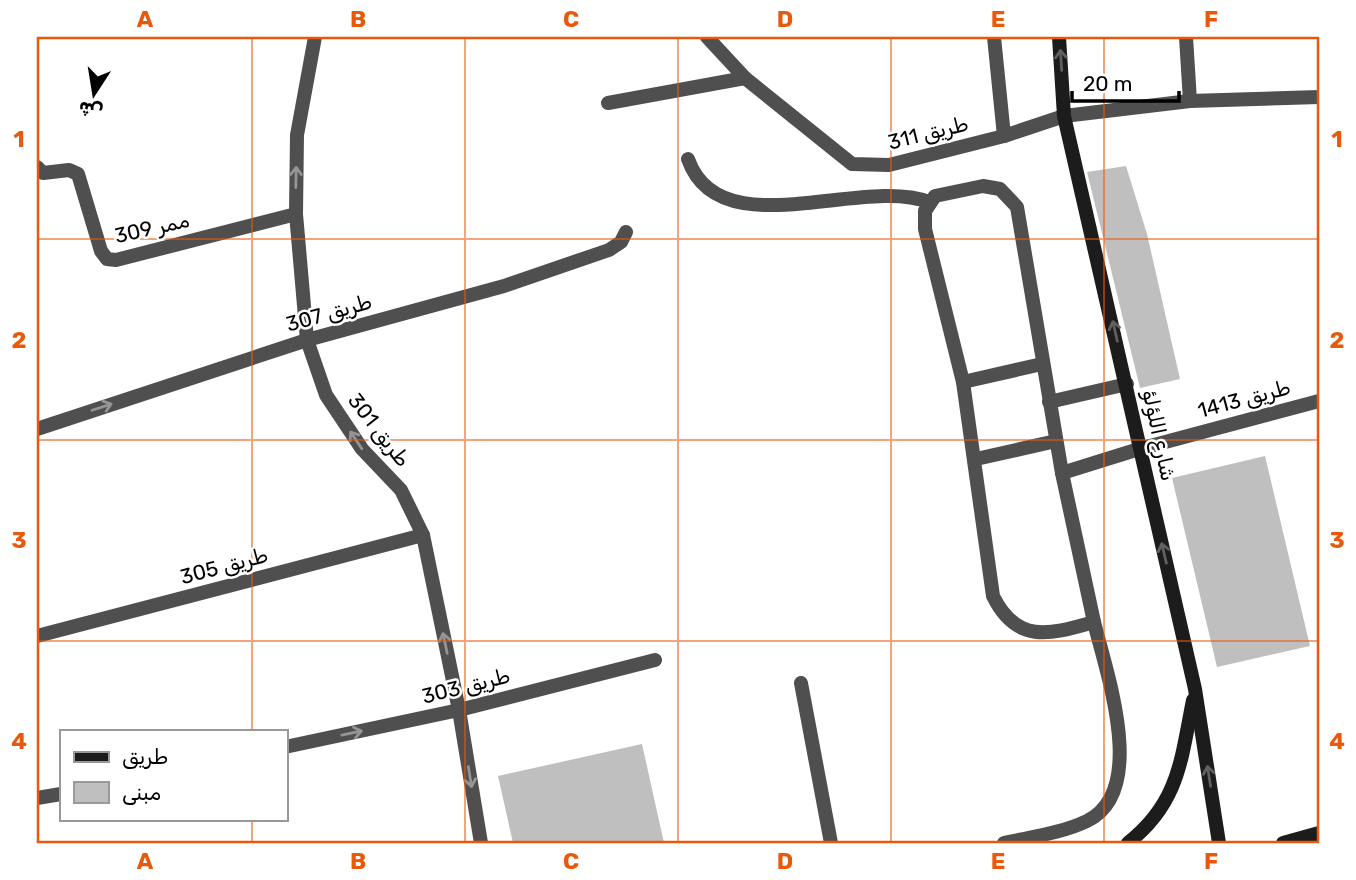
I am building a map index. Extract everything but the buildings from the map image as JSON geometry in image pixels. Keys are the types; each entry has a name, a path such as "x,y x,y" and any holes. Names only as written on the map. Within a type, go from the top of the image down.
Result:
{"street":[{"name":"طريق 301","path":"315,37 297,135 296,214 307,340 326,395 362,449 401,490 423,535 459,710 481,843"},
{"name":"طريق 311","path":"707,37 745,78 852,164 889,165 1004,136 1064,116 1190,102 1319,97"},
{"path":"994,37 1004,136"},
{"name":"شارع اللؤلؤ","path":"1059,37 1064,116 1195,689 1219,843"},
{"path":"1186,37 1190,102"},
{"path":"608,103 745,78"},
{"path":"688,159 694,176 708,190 744,205 797,204 876,194 915,197 929,202"},
{"name":"ممر 309","path":"37,167 43,173 69,170 78,174 101,251 107,259 116,260 296,214"},
{"path":"1004,843 1090,820 1111,797 1118,782 1120,750 1117,729 1062,473 1017,207 1000,189 983,186 944,192 929,202 925,211 925,229 963,382 976,459 990,581 1000,610 1023,629 1039,633 1054,634 1094,622"},
{"name":"طريق 307","path":"37,429 307,340 504,286 596,255 621,242 626,232"},
{"path":"963,382 1042,364"},
{"path":"1049,402 1127,384"},
{"name":"طريق 1413","path":"1062,473 1139,449 1319,401"},
{"path":"976,459 1056,440"},
{"name":"طريق 305","path":"37,636 423,535"},
{"name":"طريق 303","path":"287,747 459,710 655,660"},
{"path":"802,683 831,843"},
{"path":"1128,843 1144,830 1175,788 1195,689"},
{"path":"37,798 60,793"},
{"path":"1283,843 1319,833"}]}
